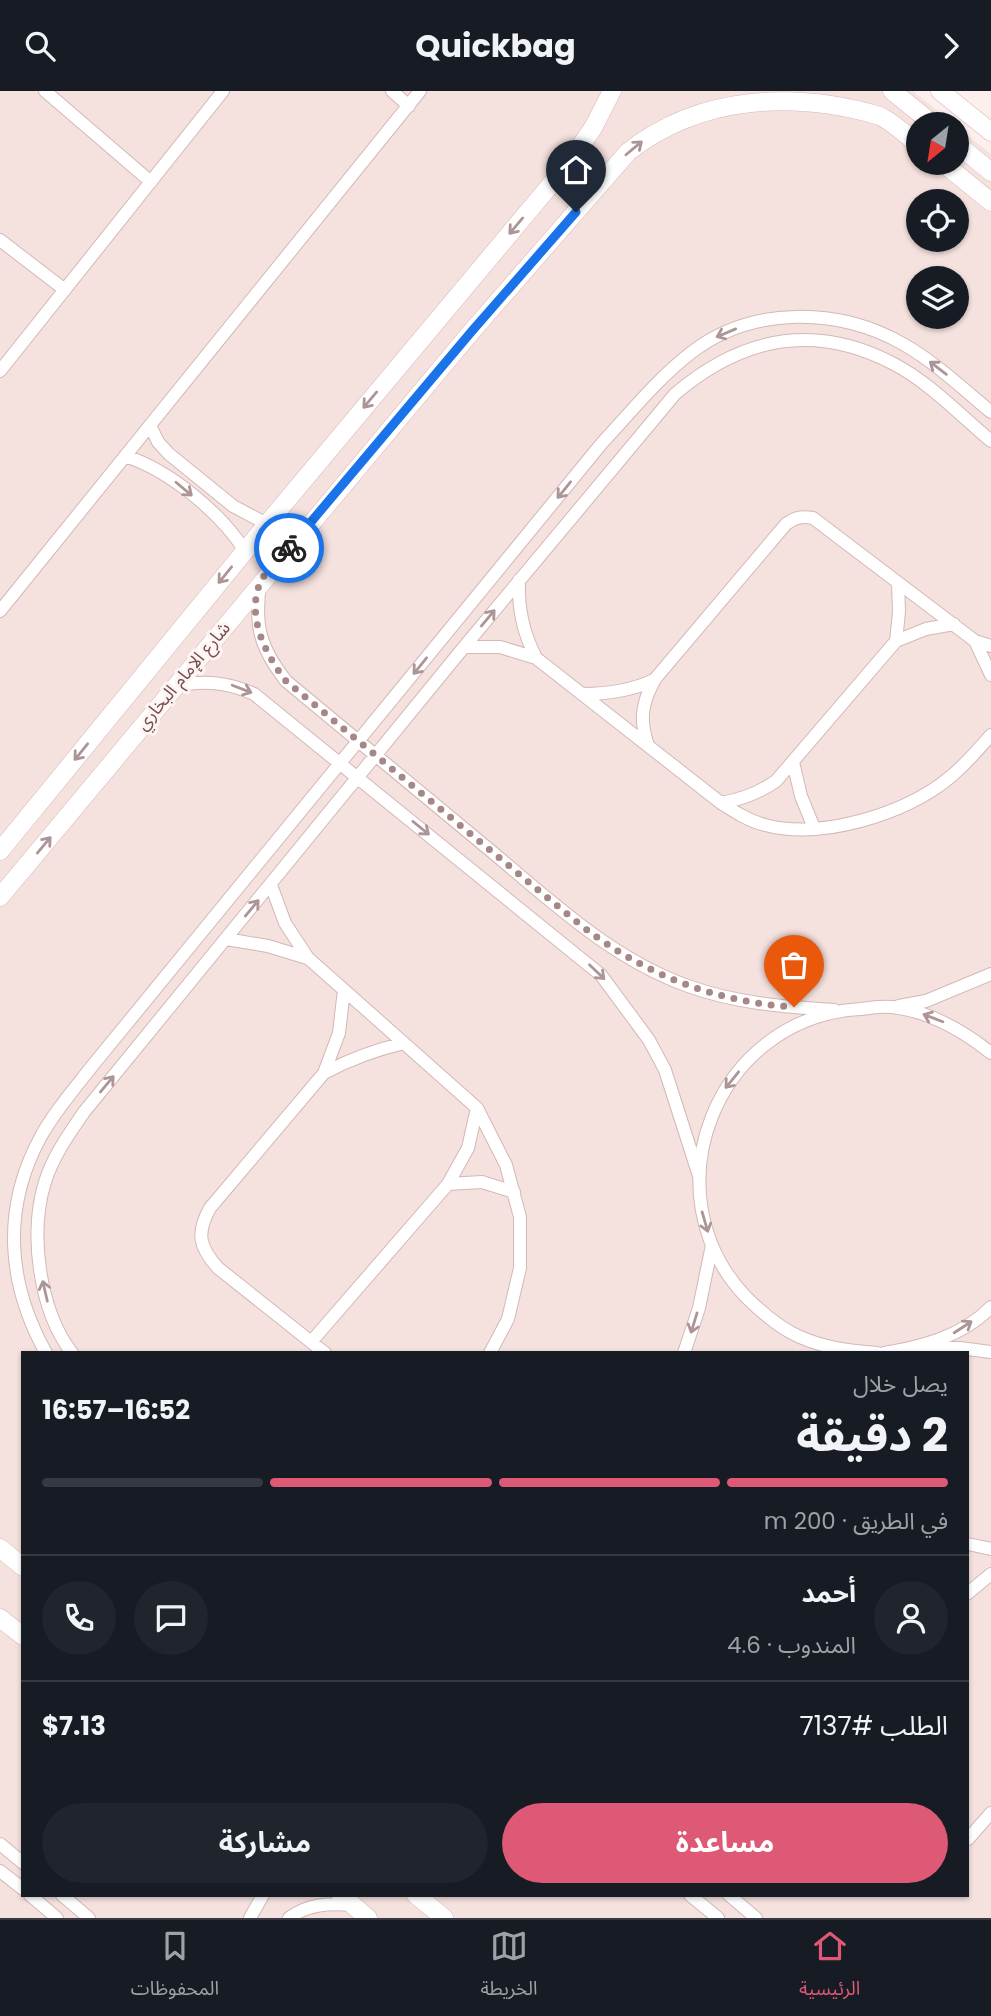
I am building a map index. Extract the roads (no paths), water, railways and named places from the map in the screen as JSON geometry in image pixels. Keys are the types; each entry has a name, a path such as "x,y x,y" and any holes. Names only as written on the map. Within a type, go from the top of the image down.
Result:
{"street":[{"path":"44,91 151,181"},
{"path":"0,371 223,91"},
{"path":"392,91 409,106"},
{"path":"0,611 421,91"},
{"name":"شارع الإمام البخاري","path":"0,851 267,524 568,164 593,128 612,91"},
{"path":"892,91 918,112"},
{"path":"940,91 991,132"},
{"name":"شارع الإمام البخاري","path":"0,897 261,582 628,152 679,117 738,97 769,93 800,93 851,102 882,116 906,135"},
{"path":"970,155 991,172"},
{"path":"958,175 991,202"},
{"path":"0,240 65,290"},
{"path":"45,1351 32,1327 18,1287 14,1254 17,1198 25,1169 41,1136 93,1065 602,443 670,370 694,350 721,335 750,324 781,318 812,317 843,321 873,330 902,344 939,368 991,412"},
{"path":"71,1351 52,1317 43,1291 38,1216 45,1182 65,1139 84,1112 464,647 675,394 717,363 754,347 785,341 823,341 861,349 895,365 991,441"},
{"path":"150,425 158,442 169,454 233,506 267,524"},
{"path":"125,456 149,464 164,473 223,522 245,551"},
{"path":"648,745 642,729 642,711 646,694 655,680 786,524 802,516 813,518 975,641 991,646"},
{"path":"519,580 521,620 536,658"},
{"path":"261,582 256,608 259,635 270,660 286,681 583,927 652,971 687,986 731,999 773,1006 834,1010 891,1007 926,1001 991,974"},
{"path":"896,641 898,583"},
{"path":"722,803 740,800 760,792 776,781 896,641 926,629 954,624"},
{"path":"975,641 991,675"},
{"path":"464,647 500,647 536,658 722,803 742,816 764,825 788,829 814,828 870,818 912,801 950,778 991,735"},
{"path":"582,694 618,692 655,680"},
{"path":"175,686 215,682 254,694 601,975 649,1040 664,1070 699,1176 702,1211 712,1245 733,1282 762,1313 799,1336 839,1350 852,1351"},
{"path":"793,762 801,796 814,828"},
{"path":"271,885 285,923 308,958 477,1108 506,1165 514,1192 522,1242 520,1268 508,1318 491,1351"},
{"path":"226,939 268,946 308,958"},
{"path":"322,1351 218,1268 205,1254 201,1236 202,1221 210,1208 324,1073 339,1033 344,990"},
{"path":"891,1007 930,1016 966,1034 991,1053"},
{"path":"699,1176 706,1130 724,1088 754,1053 791,1026 834,1010"},
{"path":"324,1073 376,1049 404,1043"},
{"path":"311,1342 448,1184 468,1148 477,1108"},
{"path":"448,1184 482,1182 514,1192"},
{"path":"685,1351 699,1308 712,1245"},
{"path":"919,1347 955,1333 991,1307"},
{"path":"896,1351 919,1347 991,1352"},
{"path":"969,1544 991,1549"},
{"path":"0,1548 21,1565"},
{"path":"969,1592 991,1574"},
{"path":"0,1618 21,1634"},
{"path":"969,1838 991,1813"},
{"path":"0,1844 21,1861"},
{"path":"0,1871 21,1887"},
{"path":"32,1897 57,1918"},
{"path":"64,1897 89,1918"},
{"path":"250,1918 262,1897"},
{"path":"418,1897 444,1918"},
{"path":"692,1897 718,1918"},
{"path":"731,1897 756,1918"},
{"path":"289,1918 314,1906 347,1900 368,1918"}]}
